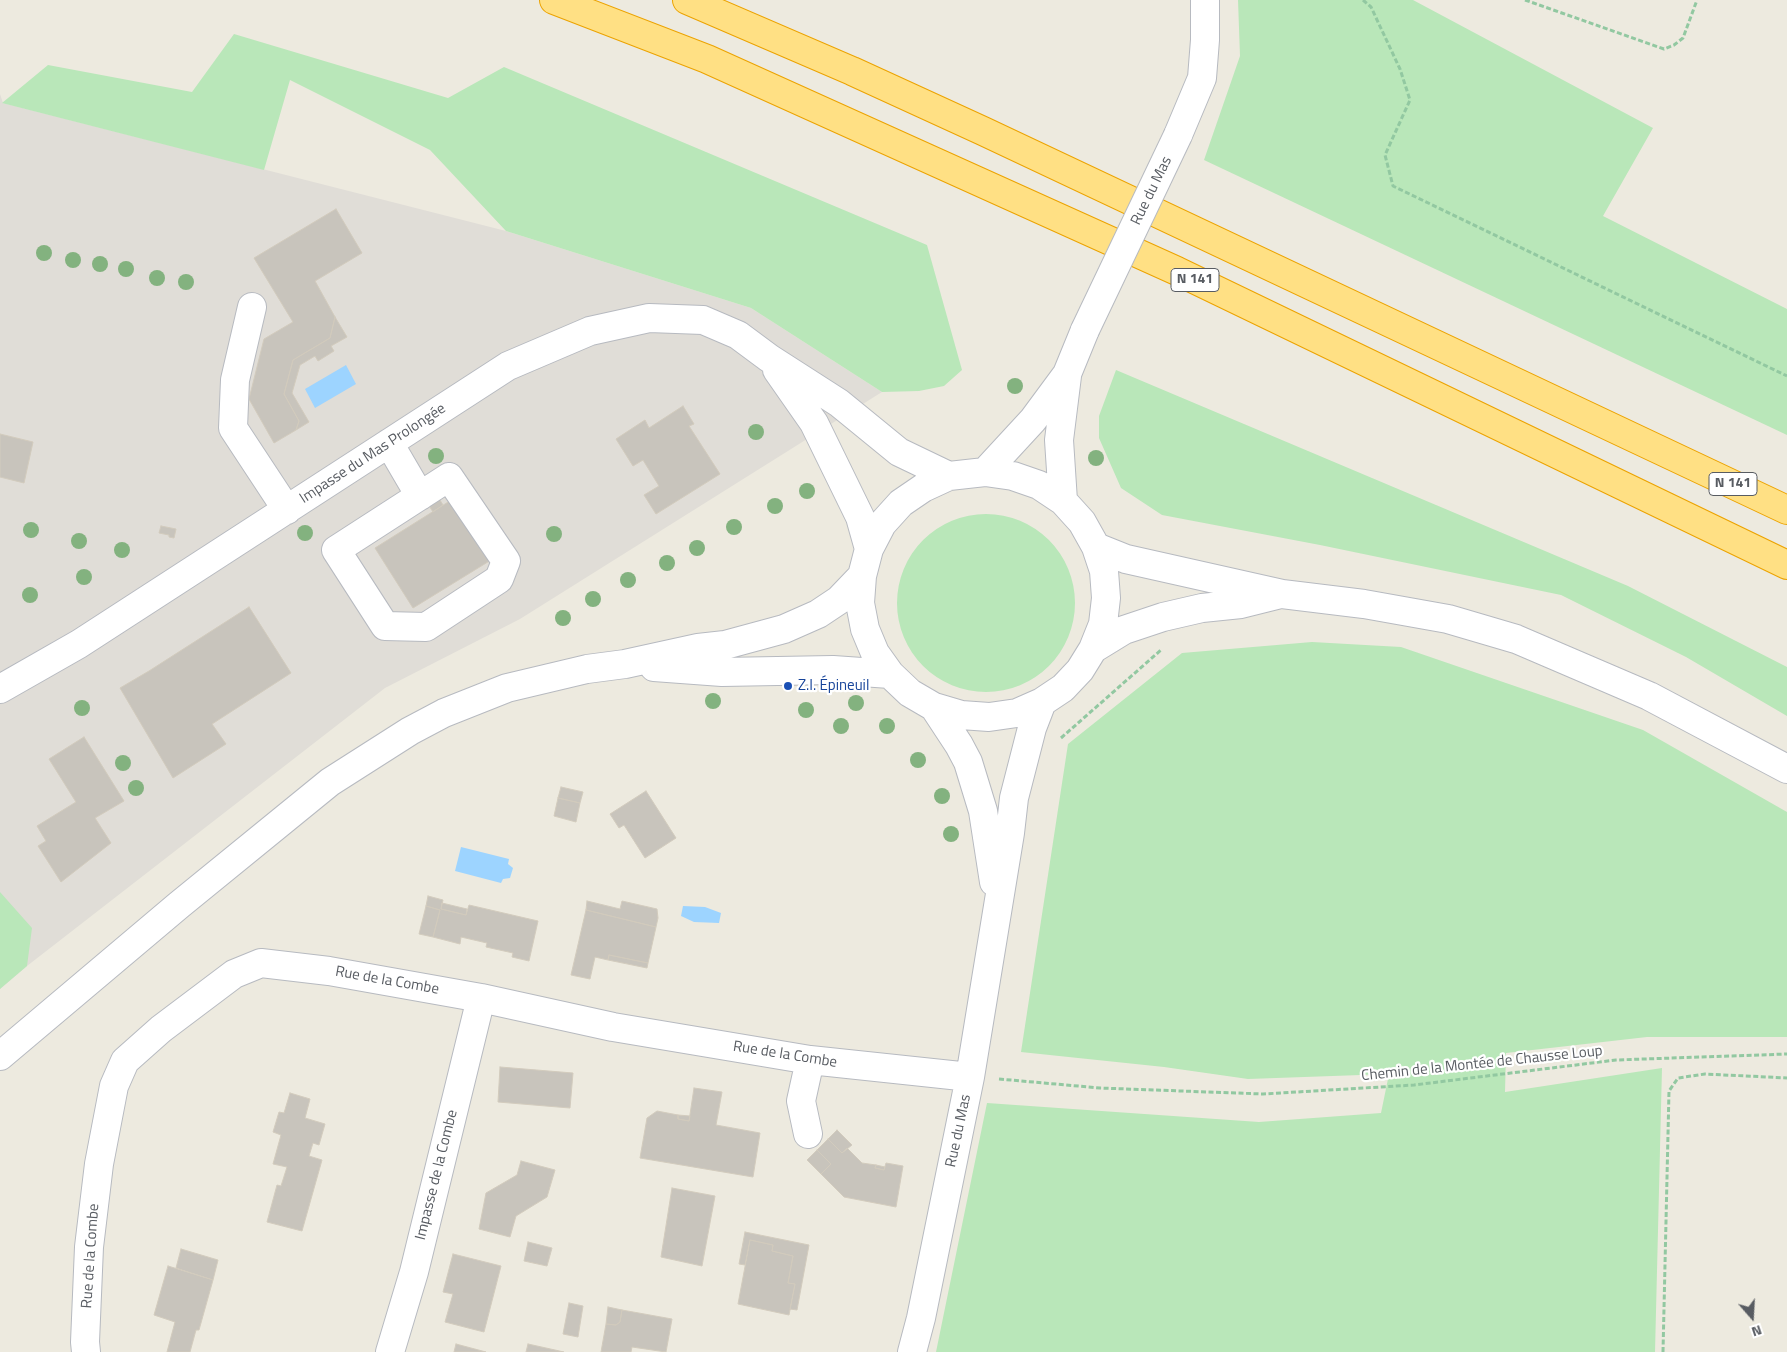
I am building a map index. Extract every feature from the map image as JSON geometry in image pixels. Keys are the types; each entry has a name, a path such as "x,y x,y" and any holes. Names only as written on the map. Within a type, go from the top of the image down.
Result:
{"highway":[{"name":"N 141","path":"554,0 707,59 1177,271 1787,565"},
{"name":"N 141","path":"687,0 852,71 984,131 1787,510"}],"street":[{"name":"Rue du Mas","path":"985,472 1033,420 1067,374 1085,330 1178,135 1202,78 1205,40 1204,0"},
{"path":"252,307 235,380 233,428 287,510"},
{"name":"Impasse du Mas Prolongée","path":"1,688 79,644 508,366 590,331 649,318 703,320 738,335 769,358"},
{"path":"769,358 839,403 899,452 949,476"},
{"path":"769,358 814,423 860,517 869,549"},
{"name":"Rue du Mas","path":"1063,501 1059,440 1067,374"},
{"path":"389,443 420,496"},
{"path":"985,472 1013,476 1039,485 1063,501 1082,522 1096,546 1104,572 1106,598 1102,624 1093,649 1080,670 1063,688 1042,702 1016,713 989,717 961,715 934,707 910,694 890,674 875,653 865,629 860,603 862,576 869,549 882,524 901,503 924,488 949,476 985,472"},
{"path":"449,477 506,561 499,578 426,627 385,626 336,550 420,496 449,477"},
{"path":"1096,546 1126,559 1282,594 1364,604 1448,619 1516,639 1649,696 1787,769"},
{"path":"0,1056 179,905 330,782 410,731 444,713 507,688 587,669 625,664 742,641 784,629 818,614 839,600 862,576"},
{"path":"1093,649 1124,630 1163,617 1202,608 1241,604 1282,594"},
{"path":"625,664 722,672 833,670 890,674"},
{"name":"Rue du Mas","path":"912,1352 921,1318 970,1077 1010,833 1014,798 1032,728 1042,702"},
{"name":"Rue du Mas","path":"934,707 968,762 983,811 998,908"},
{"name":"Rue de la Combe","path":"86,1352 89,1247 99,1164 114,1086 125,1061 161,1029 234,974 261,964 329,971 544,1010 612,1027 810,1060 970,1077"},
{"name":"Impasse de la Combe","path":"390,1352 414,1272 481,998"},
{"path":"808,1134 801,1101 810,1060"}],"path":[{"path":"1363,0 1371,7 1400,69 1410,100 1385,155 1393,186 1787,376"},
{"path":"1525,0 1664,49 1674,45 1683,38 1697,0"},
{"path":"1056,742 1164,648 1163,617"},
{"name":"Chemin de la Montée de Chausse Loup","path":"999,1071 998,1078 1100,1088 1264,1094 1414,1085 1616,1060 1787,1054"},
{"path":"1662,1352 1669,1091 1678,1078 1705,1074 1787,1078"}],"shaded area":[{"path":"0,94 3,103 506,231 751,308 882,392 520,619 385,688 0,989"}],"green space":[{"path":"1238,0 1413,0 1653,128 1603,216 1787,309 1787,435 1204,160 1240,56"},
{"path":"234,34 448,98 504,67 927,245 962,370 944,386 919,391 882,392 751,308 506,231 430,150 290,80 264,170 2,103 48,65 192,92"},
{"path":"1116,370 1628,586 1787,667 1787,716 1686,657 1561,595 1320,545 1162,515 1121,488 1099,438 1099,416"},
{"path":"977,514 995,514 1020,521 1035,529 1049,540 1060,554 1068,569 1075,594 1075,612 1068,637 1060,652 1049,666 1035,677 1012,688 995,692 977,692 960,688 944,681 930,672 917,659 901,629 897,612 897,594 901,577 908,561 917,547 930,534 960,518"},
{"path":"1312,642 1401,647 1643,730 1787,812 1787,1037 1647,1037 1506,1053 1505,1092 1662,1068 1655,1352 936,1352 987,1103 1259,1122 1381,1113 1389,1074 1248,1079 1164,1067 1021,1052 1068,744 1182,653"},
{"path":"0,892 32,928 27,966 0,989"}],"water":[{"path":"346,365 356,384 315,408 305,389"},
{"path":"461,847 509,859 508,864 513,868 510,878 503,879 501,883 455,871"},
{"path":"683,906 705,907 721,913 719,923 694,922 681,916"}],"building":[{"path":"336,209 362,253 315,281 335,317 330,338 293,360 284,394 299,421 296,430 274,443 249,399 264,339 293,322 254,258"},
{"path":"335,317 347,337 331,346 334,351 318,361 315,356 300,365 292,393 309,422 296,430 299,421 284,394 293,360 330,338"},
{"path":"683,406 694,424 689,426 720,474 656,514 644,495 659,486 643,460 633,466 616,439 645,420 649,428"},
{"path":"0,434 33,442 24,483 0,477"},
{"path":"438,497 443,505 433,512 428,504"},
{"path":"453,499 491,560 413,608 375,548"},
{"path":"161,526 176,529 174,538 159,533"},
{"path":"249,607 291,673 212,724 226,744 173,778 120,688"},
{"path":"84,737 124,801 95,818 111,843 61,882 38,846 46,841 37,826 76,802 49,759"},
{"path":"561,787 583,792 580,803 558,798"},
{"path":"646,791 676,838 645,858 624,825 619,828 610,814"},
{"path":"558,798 580,803 576,822 554,816"},
{"path":"428,896 443,900 441,909 466,915 469,905 538,921 529,961 512,957 513,953 486,947 487,943 461,937 460,944 433,937 440,910 426,906"},
{"path":"587,901 620,909 622,901 657,909 656,927 586,910"},
{"path":"442,903 467,909 466,915 441,909"},
{"path":"426,906 440,910 433,937 419,934"},
{"path":"586,910 656,927 648,963 609,955 608,960 595,957 590,979 571,975"},
{"path":"609,955 648,963 647,968 608,960"},
{"path":"500,1067 573,1073 570,1108 498,1102"},
{"path":"694,1088 722,1092 716,1125 760,1133 753,1177 640,1158 647,1118 657,1111 678,1115 678,1119 689,1121"},
{"path":"290,1093 310,1099 305,1118 325,1124 319,1145 313,1143 309,1156 322,1160 302,1231 267,1222 277,1185 281,1186 287,1167 273,1164 281,1135 273,1132 279,1112 284,1113"},
{"path":"678,1115 690,1116 689,1121 678,1119"},
{"path":"837,1130 852,1145 842,1153 828,1139"},
{"path":"828,1139 842,1153 847,1148 862,1163 876,1165 875,1168 884,1170 886,1163 903,1166 896,1207 844,1197 821,1174 831,1164 817,1150"},
{"path":"817,1150 831,1164 821,1174 807,1160"},
{"path":"521,1161 555,1170 547,1197 516,1216 510,1237 479,1229 486,1193 517,1175"},
{"path":"876,1165 885,1167 884,1170 875,1168"},
{"path":"672,1188 715,1196 702,1266 661,1257"},
{"path":"745,1232 809,1245 797,1310 790,1309 795,1284 788,1283 793,1256 772,1251 773,1245 750,1240 745,1265 739,1264"},
{"path":"750,1240 773,1245 772,1251 793,1256 788,1283 795,1284 789,1315 738,1304"},
{"path":"528,1242 552,1248 547,1266 524,1261"},
{"path":"181,1249 218,1260 213,1280 176,1268"},
{"path":"453,1254 501,1266 484,1332 445,1322 453,1294 443,1292"},
{"path":"168,1266 213,1280 199,1330 196,1330 190,1352 167,1352 175,1322 154,1315"},
{"path":"569,1303 583,1306 578,1337 563,1334"},
{"path":"608,1307 622,1310 620,1322 616,1325 606,1324"},
{"path":"622,1310 672,1319 666,1352 632,1347 631,1352 601,1352 606,1324 616,1325 620,1322"},
{"path":"456,1344 486,1352 454,1352"},
{"path":"528,1344 564,1352 526,1352"}],"place":[{"name":"Z.I. Épineuil","path":"788,686"}]}
